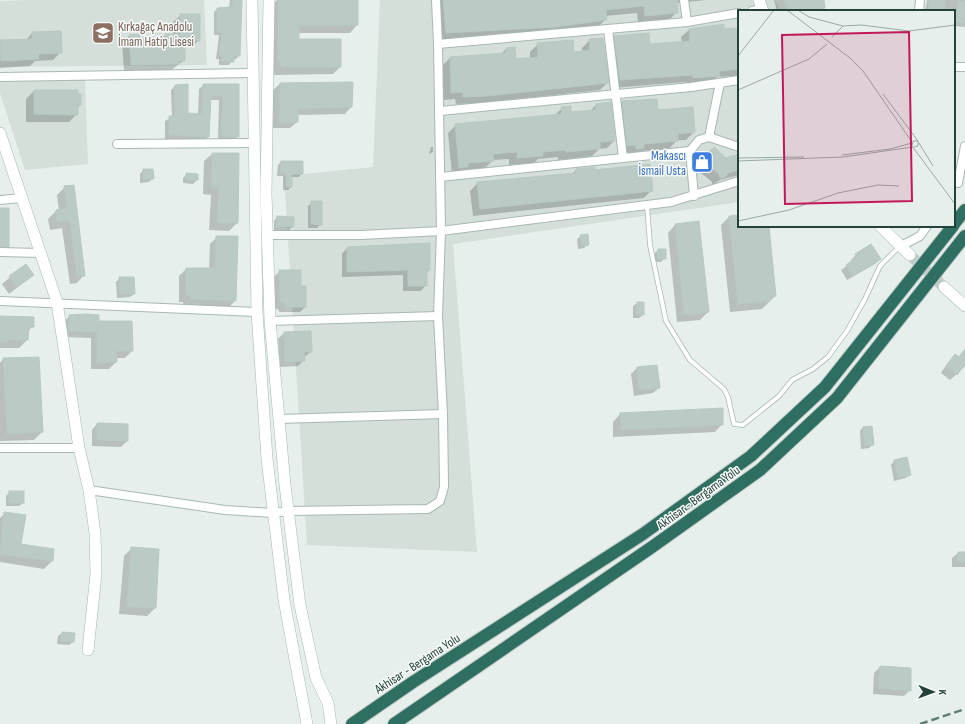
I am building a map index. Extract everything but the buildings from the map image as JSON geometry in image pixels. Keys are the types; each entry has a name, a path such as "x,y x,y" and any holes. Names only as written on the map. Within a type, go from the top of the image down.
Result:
{"highway":[{"name":"Akhisar - Bergama Yolu","path":"955,222 965,210"},
{"name":"Akhisar - Bergama Yolu","path":"352,724 413,682 643,534 751,456 825,387 951,227"},
{"name":"Akhisar - Bergama Yolu","path":"394,724 646,552 760,470 836,398 965,236"}],"main road":[{"path":"252,0 257,312 266,451 272,513 284,600 304,716 307,724"},
{"path":"269,0 266,193 270,321 288,511 300,605 316,678 328,703 331,724"},
{"path":"0,133 4,155 22,198 57,302 79,448 89,490 95,533 96,574 88,650"},
{"path":"881,227 910,255"},
{"path":"944,287 965,306"}],"street":[{"path":"89,490 225,510 272,513 288,511 428,509 440,501 444,486 443,414 438,316 441,231 440,111 436,0"},
{"path":"684,0 687,22"},
{"path":"919,10 920,0"},
{"path":"438,44 687,22 738,13"},
{"path":"608,29 623,158"},
{"path":"0,77 253,73"},
{"path":"440,111 738,80"},
{"path":"709,138 720,83"},
{"path":"440,177 690,151 700,140 709,138 738,147"},
{"path":"117,144 255,143"},
{"path":"956,185 965,146"},
{"path":"690,151 694,196"},
{"path":"956,185 965,173"},
{"path":"267,235 441,231 671,202 738,181"},
{"path":"0,200 22,198"},
{"path":"900,246 920,236 926,227"},
{"path":"0,252 41,253"},
{"path":"0,301 57,302 257,312"},
{"path":"270,321 438,316"},
{"path":"279,419 443,414"},
{"path":"0,448 79,448"}],"lane":[{"path":"647,205 650,245 666,321 690,360 724,389 728,396 734,424 738,426 743,426 767,406 792,380 813,369 828,357 847,331 865,299 880,266 900,246"}],"shaded area":[{"name":"Kırkağaç Anadolu İmam Hatip Lisesi","path":"204,0 207,65 0,67 0,1"},
{"path":"380,0 775,0 780,10 738,10 738,202 453,244 477,552 307,545 284,176 373,167"},
{"path":"85,76 88,164 25,170 0,93 0,80"}],"tunnel":[{"path":"910,255 944,287"}],"railway":[{"path":"920,724 965,709"}],"place":[{"name":"Kırkağaç Anadolu İmam Hatip Lisesi","path":"103,33"},
{"name":"Makascı İsmail Usta","path":"702,162"}]}
